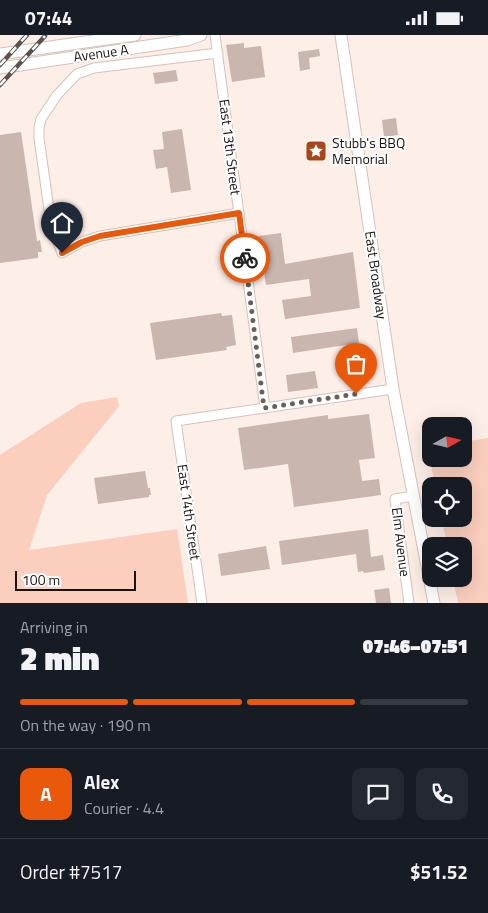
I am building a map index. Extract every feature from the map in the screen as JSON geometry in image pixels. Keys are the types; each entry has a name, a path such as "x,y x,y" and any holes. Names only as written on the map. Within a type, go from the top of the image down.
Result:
{"main road":[{"name":"Avenue A","path":"0,54 135,35"},
{"name":"Avenue A","path":"0,68 187,40 201,35"},
{"name":"East Broadway","path":"342,35 393,389 434,603"}],"street":[{"name":"East 13th Street","path":"215,35 264,408"},
{"path":"218,53 94,68 77,74 57,95 41,119 39,128 51,224 62,253 82,242 100,236 239,213"},
{"path":"264,408 393,389"},
{"name":"East 14th Street","path":"202,603 176,421 264,408"},
{"name":"Elm Avenue","path":"409,603 396,499 414,496"}],"shaded area":[{"path":"117,397 119,406 47,495 29,550 177,529 188,603 0,603 0,455 81,403"},
{"path":"488,438 488,603 458,603 455,587 472,587 472,537 445,537 443,527 472,527 472,477 433,477 431,467 472,467 472,441"}],"building":[{"path":"244,43 244,48 261,46 265,77 232,82 226,45"},
{"path":"319,49 320,56 309,58 310,69 300,71 298,52"},
{"path":"176,70 178,81 155,84 153,73"},
{"path":"396,118 398,135 384,137 382,120"},
{"path":"182,129 191,190 171,193 167,167 156,169 153,150 164,149 162,132"},
{"path":"21,132 37,241 40,240 42,252 38,252 38,258 0,263 0,135"},
{"path":"281,233 285,264 353,252 360,308 285,319 282,300 311,296 309,279 266,285 259,236"},
{"path":"221,313 222,316 232,315 236,345 226,347 227,350 156,360 150,323"},
{"path":"357,328 359,343 293,353 291,337"},
{"path":"315,371 318,388 288,392 286,375"},
{"path":"369,414 375,458 359,460 362,481 379,479 381,495 294,507 288,464 244,470 238,428 328,415 328,419"},
{"path":"145,471 148,488 150,488 151,495 149,497 98,504 94,478"},
{"path":"368,529 371,557 383,555 385,570 358,572 356,554 282,565 279,541"},
{"path":"266,546 270,569 221,576 218,554"},
{"path":"389,588 391,603 376,603 374,590"}],"railway":[{"path":"0,65 27,35"},
{"path":"0,85 45,36"}],"way so far":[{"path":"245,258 264,408 356,394"}],"place":[{"name":"Stubb's BBQ Memorial","path":"316,151"}],"route":[{"path":"62,253 90,238 239,213 245,258"}]}
